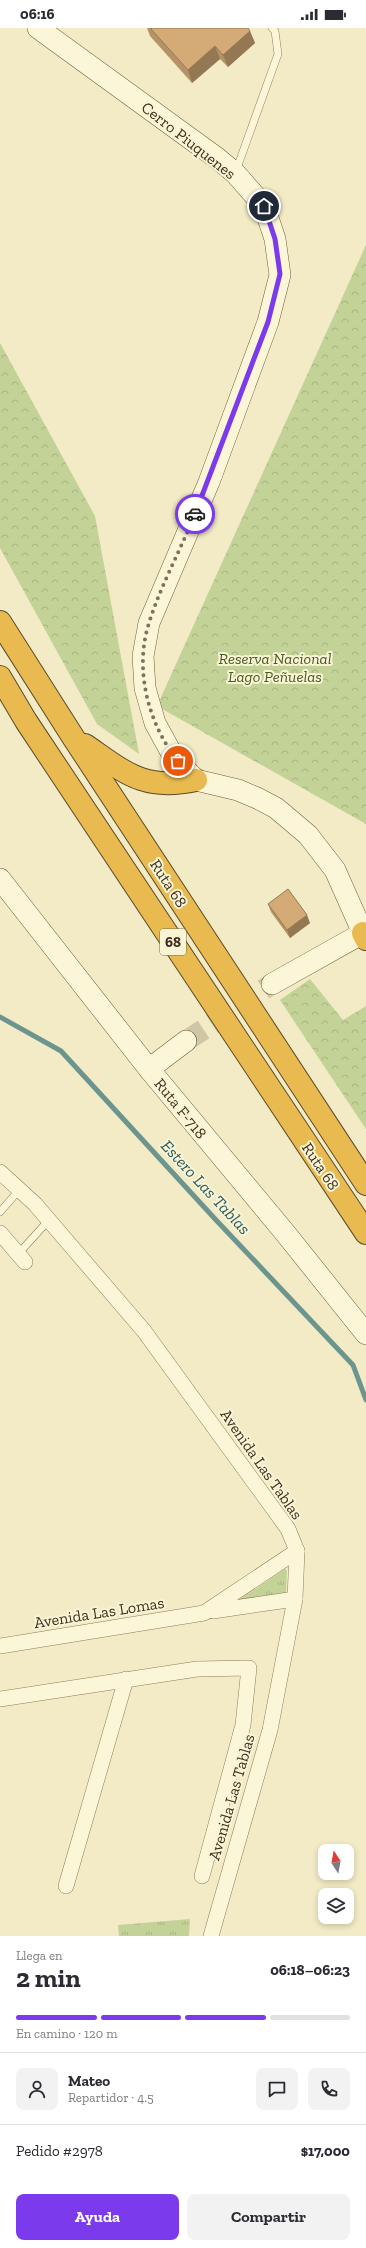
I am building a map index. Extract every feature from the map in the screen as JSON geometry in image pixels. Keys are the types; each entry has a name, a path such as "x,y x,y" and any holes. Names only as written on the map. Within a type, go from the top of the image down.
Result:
{"highway":[{"name":"Ruta 68","path":"0,622 73,737 366,1184"},
{"name":"Ruta 68","path":"0,677 26,721 366,1233"},
{"path":"0,711 26,721"},
{"path":"73,737 107,763 132,776 158,783 184,783 196,780"}],"street":[{"name":"Cerro Piuquenes","path":"38,28 235,173 264,206 275,239 280,274 268,322 209,482 149,623 144,656 145,688 155,723 172,754 196,780"},
{"path":"196,780 238,790 257,798 276,808 308,835 335,870 364,936 272,984"},
{"name":"Ruta F-718","path":"0,879 149,1069 301,1251 366,1334"},
{"path":"149,1069 186,1041"},
{"name":"Avenida Las Tablas","path":"0,1172 20,1188 49,1220 144,1331 288,1529 297,1551 295,1599 270,1730 211,1936"},
{"path":"0,1233 22,1258"},
{"name":"Avenida Las Lomas","path":"204,1613 297,1551"},
{"name":"Avenida Las Lomas","path":"0,1646 295,1599"},
{"path":"0,1699 197,1670 249,1668 243,1725 202,1876"},
{"path":"66,1886 126,1680"}],"lane":[{"path":"235,173 278,54 275,31 272,28"},
{"path":"0,1212 20,1188"},
{"path":"22,1258 49,1220"}],"green space":[{"name":"Reserva Nacional Lago Peñuelas","path":"366,245 366,824 157,706"},
{"path":"0,343 95,516 139,754 97,724 0,548"},
{"path":"310,979 343,1020 366,1006 366,1129 280,1000"},
{"path":"285,1569 287,1570 286,1593 239,1600"},
{"path":"190,1919 189,1936 119,1936 118,1925"}],"building":[{"path":"150,28 248,28 250,31 223,55 215,46 188,70"},
{"path":"288,889 307,915 287,930 268,904"}],"waterway":[{"name":"Estero Las Tablas","path":"0,1017 61,1051 216,1220 353,1365 366,1400"}],"tunnel":[{"path":"186,1041 272,984"}],"way so far":[{"path":"178,761 163,739 149,706 145,688 144,672 145,639 149,623 195,514"}],"route":[{"path":"195,514 209,482 268,322 280,274 275,239 264,206"}]}
